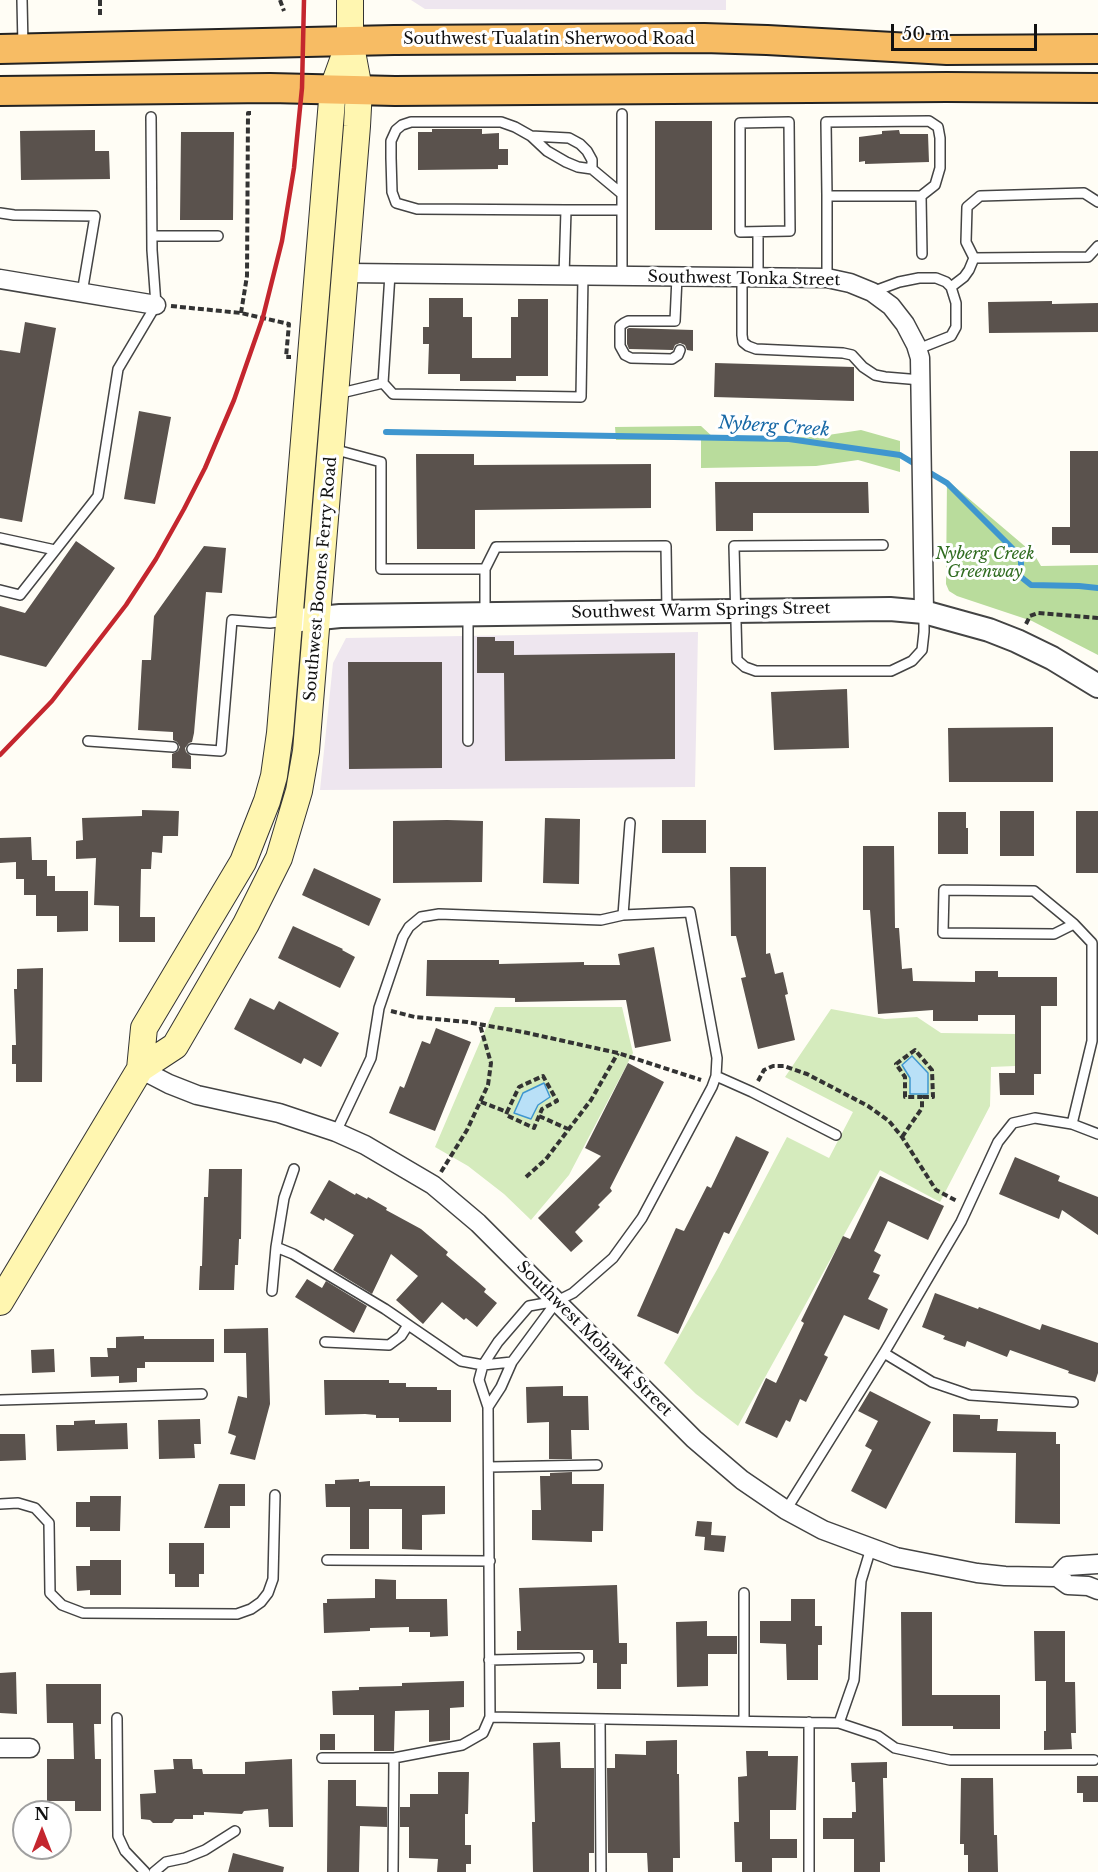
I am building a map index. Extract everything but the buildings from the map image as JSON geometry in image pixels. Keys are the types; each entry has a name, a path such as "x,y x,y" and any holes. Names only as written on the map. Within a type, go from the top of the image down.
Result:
{"highway":[{"name":"Southwest Tualatin Sherwood Road","path":"11,49 350,41 708,38 947,50 1098,49"},
{"path":"0,91 1098,88"}],"main road":[{"name":"Southwest Boones Ferry Road","path":"0,1302 140,1069 144,1028 243,862 260,823 274,776 280,733 310,358 346,89 350,41 350,0"},
{"name":"Southwest Boones Ferry Road","path":"140,1069 175,1046 246,924 279,858 299,791 306,751 347,273 346,89"}],"street":[{"name":"Southwest Tonka Street","path":"347,273 827,278 850,283 872,292 891,306 905,324 918,349 921,380 924,612"},
{"path":"0,279 156,305"},
{"name":"Southwest Warm Springs Street","path":"288,621 340,616 866,608 924,612 1017,640 1098,686"},
{"name":"Southwest Mohawk Street","path":"140,1069 197,1095 279,1113 336,1132 364,1145 433,1185 478,1223 709,1453 742,1480 786,1510 824,1530 896,1557 977,1573 1057,1577 1068,1584 1088,1586 1098,1590"},
{"name":"Southwest Mohawk Street","path":"1057,1577 1067,1566 1098,1564"},
{"path":"0,1748 30,1748"}],"lane":[{"path":"11,49 22,0"},
{"path":"622,114 622,276"},
{"path":"0,590 20,595 98,496 118,369 156,305 152,236 151,117"},
{"path":"827,196 921,195 935,184 940,168 938,128 929,121 826,122 827,278"},
{"path":"622,194 592,169 566,162 547,151 531,136 514,126 501,122 411,122 402,124 391,141 392,192 396,203 417,209 622,210"},
{"path":"789,122 790,231 758,232 740,232 740,123 789,122"},
{"path":"531,136 563,137 580,144 592,160 592,169"},
{"path":"974,258 966,242 967,207 981,196 1084,193 1098,202"},
{"path":"921,195 922,254"},
{"path":"564,276 566,210"},
{"path":"0,213 95,216 82,293"},
{"path":"758,232 742,336 743,342 756,349 843,353 852,355 863,367 875,375 921,380"},
{"path":"152,236 218,236"},
{"path":"974,258 1088,257 1098,246"},
{"path":"951,287 964,278 974,258"},
{"path":"390,274 383,383 393,394 581,397 583,276"},
{"path":"677,277 678,326 628,321 620,326 620,346 625,355 631,358 672,359 678,356 680,350"},
{"path":"872,292 899,282 919,278 936,278 951,287 956,303 956,327 951,336 918,349"},
{"path":"337,394 383,383"},
{"path":"332,449 381,462 381,569 485,569"},
{"path":"0,538 55,550"},
{"path":"883,545 734,546 737,660 745,667 756,671 891,671 912,661 922,650 924,612"},
{"path":"468,741 477,614 485,569 496,547 666,546 667,611"},
{"path":"192,749 221,751 232,620 270,623 288,621"},
{"path":"88,741 173,747"},
{"path":"623,915 630,823"},
{"path":"1072,1124 1092,1041 1092,943 1074,924 1034,891 944,890 943,933 1054,934 1074,924"},
{"path":"322,1758 394,1758 462,1745 483,1732 490,1717 488,1407 479,1380 483,1365 498,1342 529,1306 557,1301 573,1293 613,1257 642,1218 712,1087 716,1076 717,1058 690,912 623,915 601,920 439,914 421,917 409,927 403,937 379,1008 371,1058 336,1132"},
{"path":"716,1076 836,1135"},
{"path":"786,1510 884,1353 968,1207 998,1142 1013,1123 1035,1118 1072,1124 1098,1134"},
{"path":"272,1291 284,1198 294,1169"},
{"path":"276,1246 385,1309 461,1361 483,1365 512,1362"},
{"path":"488,1407 501,1387 512,1362 557,1301"},
{"path":"325,1342 389,1345 401,1336 408,1325"},
{"path":"884,1353 932,1382 970,1395 1073,1402"},
{"path":"0,1400 202,1394"},
{"path":"489,1467 597,1465"},
{"path":"0,1504 18,1503 35,1508 49,1523 50,1593 62,1605 83,1613 237,1614 261,1602 268,1593 273,1579 275,1495"},
{"path":"839,1723 854,1680 861,1581 871,1548"},
{"path":"327,1560 490,1561"},
{"path":"744,1593 744,1721"},
{"path":"489,1660 579,1658"},
{"path":"490,1717 839,1723 878,1736 896,1748 951,1760 1094,1760"},
{"path":"117,1718 118,1836 125,1851 145,1872"},
{"path":"600,1719 601,1872"},
{"path":"809,1722 809,1872"},
{"path":"393,1872 394,1758"},
{"path":"154,1872 166,1862 205,1850 235,1831"}],"path":[{"path":"100,0 100,16"},
{"path":"280,0 284,11"},
{"path":"241,313 247,276 248,113 257,112"},
{"path":"156,305 200,307 289,324 286,357 310,358"},
{"path":"1017,640 1030,616 1038,614 1098,618"},
{"path":"379,1008 415,1017 480,1025 618,1053 696,1077 712,1087"},
{"path":"433,1185 457,1149 488,1085 491,1063 488,1046 480,1025"},
{"path":"915,1050 932,1070 933,1097 922,1097 904,1097 904,1077 896,1064 915,1050"},
{"path":"526,1177 546,1160 591,1100 618,1053"},
{"path":"752,1092 764,1070 772,1066 784,1066 807,1074 868,1106 889,1121 902,1137 936,1190 968,1207"},
{"path":"543,1076 557,1101 542,1110 534,1128 506,1115 507,1112 519,1087 543,1076"},
{"path":"902,1137 922,1108 922,1097"},
{"path":"481,1102 507,1112"},
{"path":"539,1116 568,1130"}],"shaded area":[{"path":"411,0 726,0 726,10 425,9"},
{"path":"698,632 695,787 320,790 333,663 346,638"}],"green space":[{"path":"701,426 714,438 815,437 861,430 900,441 900,472 858,460 816,466 701,468 701,440 616,440 615,427"},
{"name":"Nyberg Creek Greenway","path":"947,480 1034,554 1041,566 1098,565 1098,655 1032,621 957,596 949,591 946,584"},
{"path":"495,1007 622,1007 633,1053 569,1175 531,1220 504,1194 468,1166 435,1147"},
{"path":"831,1009 885,1019 917,1017 941,1033 1015,1034 1015,1066 991,1067 990,1106 940,1202 880,1170 738,1426 696,1394 664,1363 718,1268 787,1137 829,1158 853,1112 785,1077"}],"water":[{"path":"912,1056 928,1073 928,1094 910,1094 910,1078 902,1065"},
{"path":"544,1083 550,1097 538,1105 531,1119 514,1113 523,1093"}],"waterway":[{"name":"Nyberg Creek","path":"386,432 789,439 900,455 947,483 1021,557 1021,577 1031,585 1098,588"}],"railway":[{"path":"0,755 52,701 126,605 156,559 184,509 205,468 234,400 263,317 282,241 294,168 302,88 304,0"}]}
